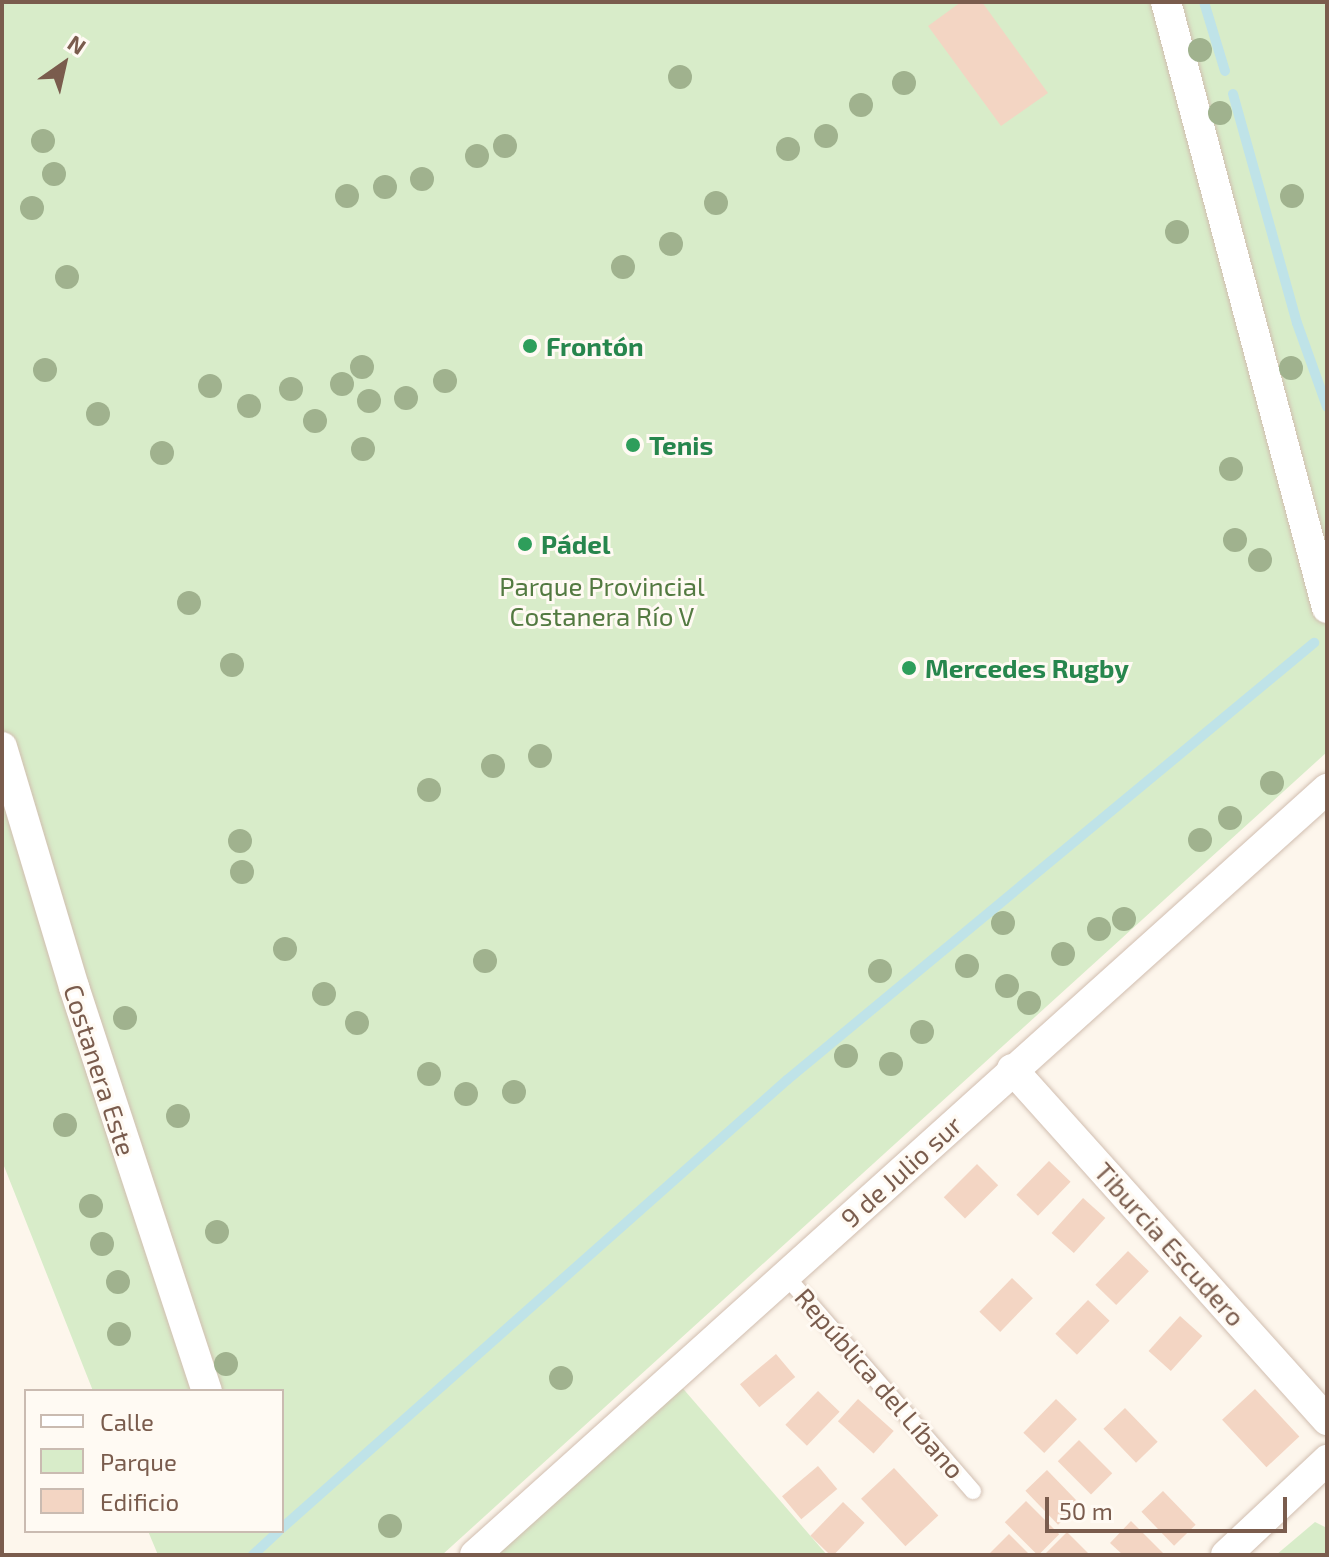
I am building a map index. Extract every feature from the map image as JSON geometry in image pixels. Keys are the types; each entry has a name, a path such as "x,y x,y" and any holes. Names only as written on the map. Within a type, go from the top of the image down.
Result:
{"street":[{"path":"1166,2 1327,608"},
{"name":"Costanera Este","path":"2,747 78,1001 206,1389"},
{"name":"9 de Julio sur","path":"475,1555 1327,789"},
{"name":"Tiburcia Escudero","path":"1012,1069 1327,1420"},
{"path":"1226,1555 1327,1460"}],"lane":[{"name":"República del Líbano","path":"786,1276 973,1491"}],"green space":[{"name":"Parque Provincial Costanera Río V","path":"2,2 1327,2 1327,752 442,1555 158,1555 149,1533 284,1533 284,1389 92,1389 2,1161"},
{"path":"673,1377 827,1555 475,1555"},
{"path":"1315,1522 1327,1528 1327,1555 1276,1555"}],"building":[{"path":"961,2 982,2 1048,93 1001,126 928,26"},
{"path":"1049,1161 1071,1182 1038,1216 1016,1195"},
{"path":"977,1164 998,1185 965,1218 944,1197"},
{"path":"1083,1198 1105,1218 1074,1253 1052,1233"},
{"path":"1128,1251 1149,1271 1116,1305 1095,1285"},
{"path":"1012,1278 1033,1298 1000,1332 979,1312"},
{"path":"1088,1300 1110,1321 1077,1355 1055,1334"},
{"path":"1180,1316 1202,1336 1171,1371 1149,1351"},
{"path":"776,1354 795,1377 759,1407 740,1384"},
{"path":"1255,1389 1299,1437 1266,1467 1222,1420"},
{"path":"818,1391 840,1412 807,1446 785,1425"},
{"path":"858,1399 894,1431 874,1453 838,1421"},
{"path":"1056,1399 1077,1419 1044,1453 1023,1433"},
{"path":"1125,1408 1158,1442 1136,1463 1103,1429"},
{"path":"1079,1440 1112,1473 1091,1494 1058,1461"},
{"path":"818,1466 837,1489 801,1519 782,1496"},
{"path":"894,1468 938,1516 905,1546 861,1499"},
{"path":"1047,1470 1080,1504 1058,1525 1025,1491"},
{"path":"1163,1491 1196,1525 1174,1546 1141,1512"},
{"path":"1026,1501 1059,1534 1038,1555 1005,1522"},
{"path":"843,1502 865,1523 834,1555 810,1536"},
{"path":"1131,1521 1165,1555 1123,1555 1110,1543"},
{"path":"1067,1532 1090,1555 1046,1553"},
{"path":"1009,1534 1030,1555 988,1555"}],"waterway":[{"path":"1204,2 1225,71"},
{"path":"1233,94 1297,323 1327,407"},
{"path":"284,1526 787,1080 1314,643"},
{"path":"253,1555 277,1533"}],"place":[{"name":"Frontón","path":"530,346"},
{"name":"Tenis","path":"633,445"},
{"name":"Pádel","path":"525,544"},
{"name":"Mercedes Rugby","path":"909,668"}]}
